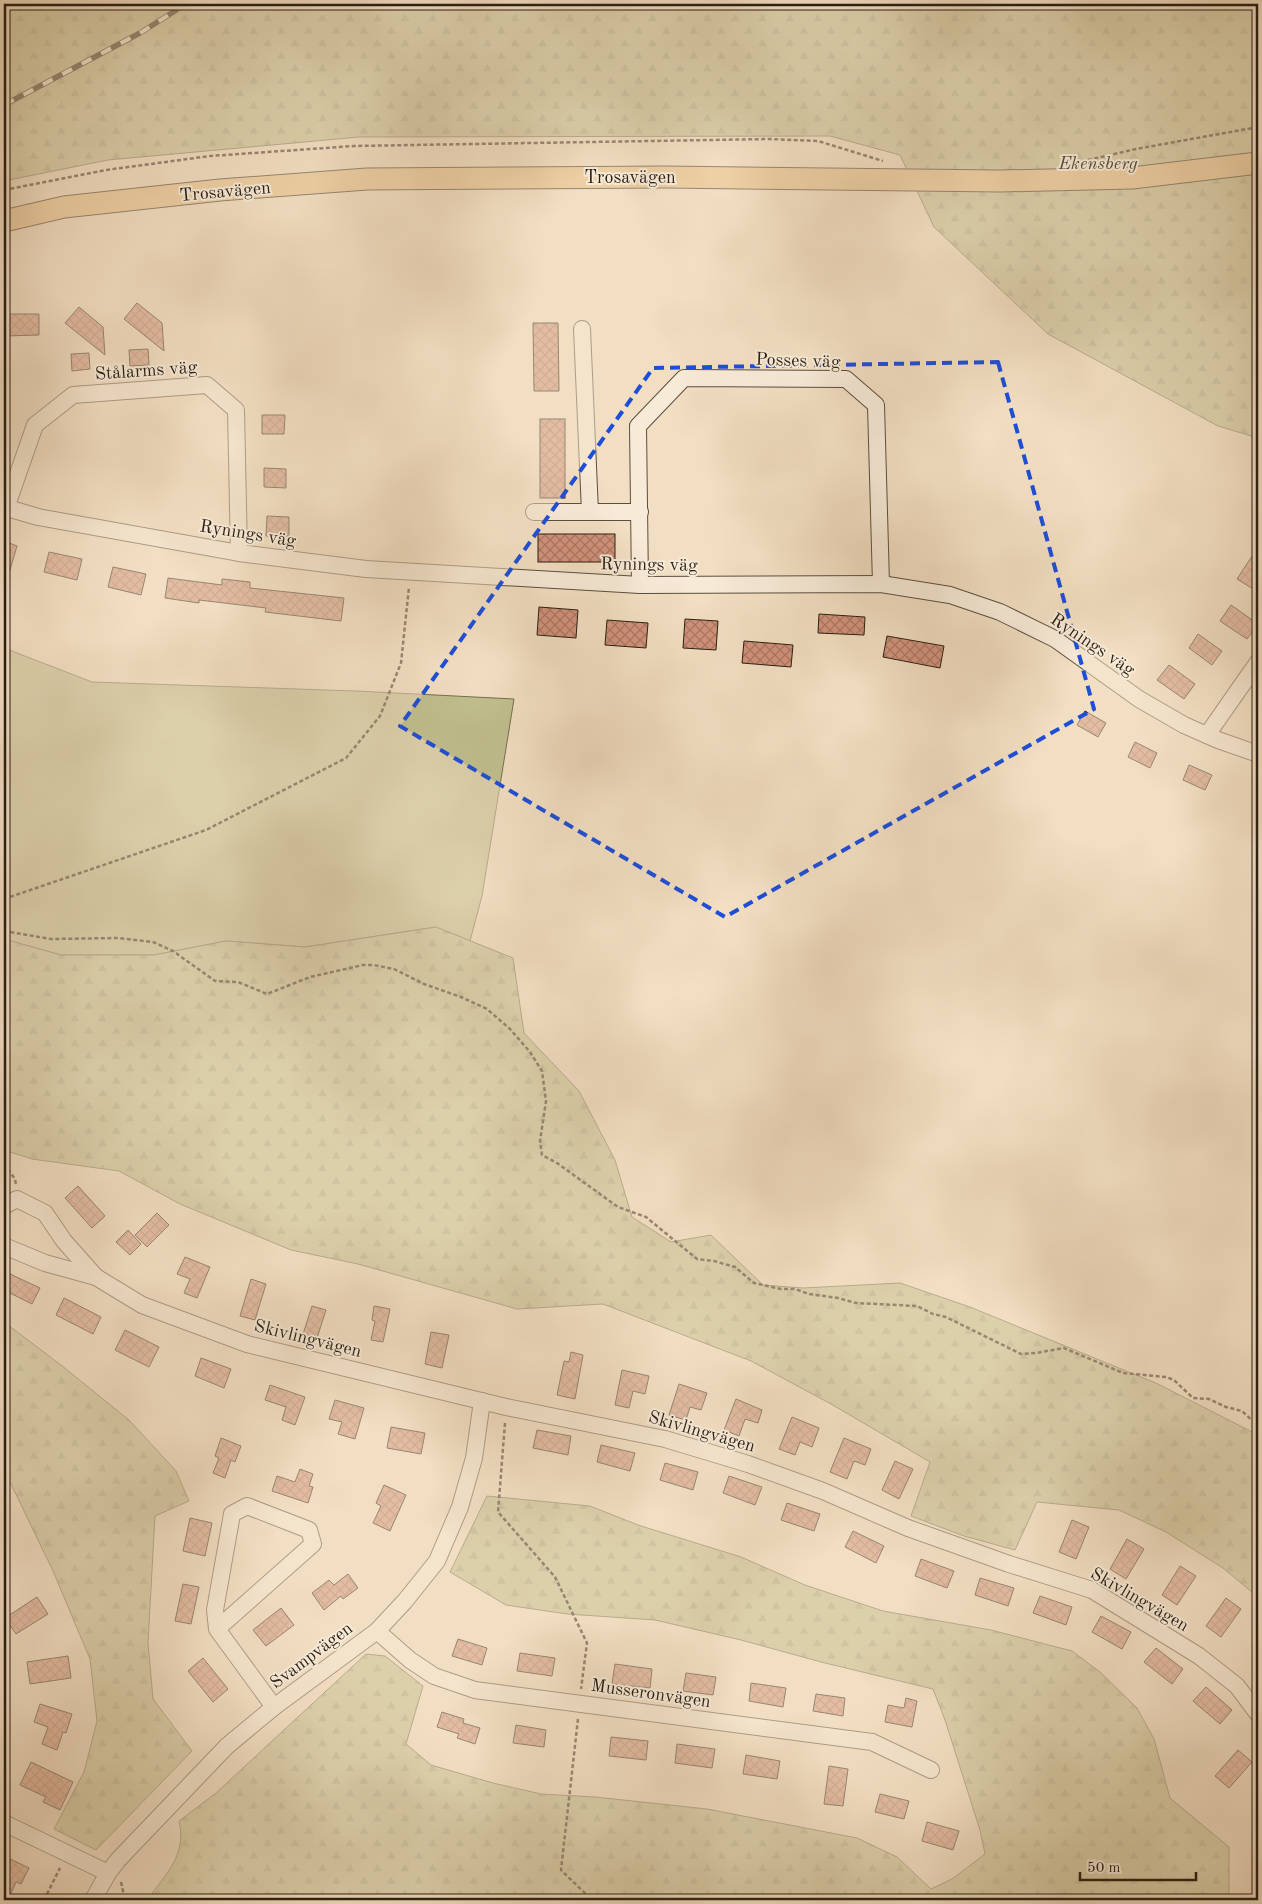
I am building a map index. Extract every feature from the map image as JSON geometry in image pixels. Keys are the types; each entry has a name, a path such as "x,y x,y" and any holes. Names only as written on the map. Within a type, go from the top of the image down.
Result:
{"main road":[{"name":"Trosavägen","path":"4,221 64,207 220,190 367,179 665,177 1001,181 1132,178 1258,163"}],"street":[{"path":"582,329 590,512"},
{"name":"Posses väg","path":"640,585 638,426 684,378 846,379 876,405 881,584"},
{"name":"Stålarms väg","path":"5,508 35,425 73,395 207,385 236,410 239,553"},
{"name":"Rynings väg","path":"5,508 38,517 239,553 366,569 640,585 881,584 950,595 1000,612 1054,639 1094,666 1138,700 1206,735 1258,754"},
{"path":"534,512 640,512"},
{"path":"1206,735 1258,662"},
{"name":"Skivlingvägen","path":"10,1202 46,1213 64,1241 96,1277"},
{"name":"Skivlingvägen","path":"4,1246 45,1263 96,1277 142,1305 247,1344 482,1401 665,1439 748,1464 823,1491 908,1528 1092,1590 1199,1656 1237,1686 1258,1714"},
{"name":"Svampvägen","path":"93,1900 108,1873 118,1860 227,1746 274,1707 377,1631 405,1601 437,1561 460,1507 474,1458 482,1401"},
{"path":"217,1629 313,1544 309,1530 247,1506 232,1514 214,1610 217,1629 274,1707"},
{"name":"Musseronvägen","path":"377,1631 410,1660 434,1676 475,1690 872,1742 931,1770"},
{"path":"4,1823 108,1873"}],"path":[{"path":"1086,160 1258,127"},
{"path":"4,190 106,170 210,156 354,146 769,139 818,141 888,162"},
{"path":"4,899 206,830 346,758 380,716 401,663 410,587 400,586"},
{"path":"4,931 51,939 118,938 153,942 173,951 215,981 238,982 267,994 310,977 363,965 394,969 424,984 461,997 487,1010 510,1030 530,1052 542,1071 546,1101 540,1141 542,1155 557,1163 618,1207 646,1217 697,1259 714,1261 734,1267 754,1283 781,1289 794,1289 809,1294 838,1298 856,1303 917,1306 933,1314 946,1317 1021,1354 1036,1354 1064,1348 1123,1373 1166,1377 1174,1380 1193,1398 1209,1399 1226,1407 1242,1410 1258,1426"},
{"path":"4,1164 15,1179 10,1202"},
{"path":"506,1406 498,1512 555,1577 587,1643 561,1870 592,1900"},
{"path":"44,1900 68,1853"}],"highlighted area":[{"path":"998,362 1094,709 725,917 400,726 653,368"}],"green space":[{"name":"Ekensberg","path":"4,4 1258,4 1258,438 1218,426 1048,334 934,227 900,155 830,136 359,137 108,160 4,181"},
{"path":"4,648 92,682 356,691 514,699 482,896 470,941 436,927 305,947 226,941 154,955 61,955 4,939"},
{"path":"436,927 513,958 524,1033 579,1091 615,1160 632,1217 671,1242 711,1235 763,1285 803,1288 900,1283 970,1307 1158,1384 1258,1435 1258,1597 1223,1568 1166,1532 1119,1510 1037,1502 1015,1550 964,1536 911,1516 930,1462 831,1404 751,1361 603,1304 517,1309 358,1264 291,1250 180,1204 119,1171 32,1159 4,1150 4,939 61,955 154,955 226,941 305,947"},
{"path":"4,1322 129,1420 176,1471 189,1501 155,1516 148,1643 153,1699 192,1751 96,1850 54,1829 84,1772 97,1721 90,1659 53,1571 11,1484 4,1475"},
{"path":"487,1496 590,1506 638,1525 741,1557 805,1585 883,1611 991,1630 1072,1651 1100,1672 1137,1708 1154,1739 1170,1798 1229,1847 1229,1900 147,1900 173,1864 180,1844 179,1821 216,1793 366,1654 385,1656 423,1686 406,1744 431,1765 493,1783 541,1794 595,1797 707,1809 857,1838 897,1857 931,1889 952,1879 985,1854 980,1830 945,1720 933,1689 655,1620 567,1614 506,1605 450,1572"}],"building":[{"path":"137,303 162,323 164,351 124,319"},
{"path":"79,307 103,327 105,355 65,323"},
{"path":"4,314 39,314 39,335 4,336"},
{"path":"533,323 558,323 559,391 534,391"},
{"path":"148,349 149,365 130,366 129,350"},
{"path":"89,353 90,369 72,371 71,354"},
{"path":"262,415 285,415 284,434 262,434"},
{"path":"540,419 565,419 565,498 540,498"},
{"path":"264,468 286,469 286,488 264,487"},
{"path":"267,516 289,517 289,536 266,536"},
{"path":"538,534 615,534 615,562 538,562"},
{"path":"4,541 17,546 7,580 4,580"},
{"path":"1258,547 1258,592 1237,579"},
{"path":"49,552 82,559 77,580 44,572"},
{"path":"113,567 146,574 141,595 108,587"},
{"path":"168,578 222,585 222,579 250,582 250,588 344,598 341,621 265,612 266,608 199,600 199,603 165,598"},
{"path":"1231,605 1258,624 1247,639 1220,621"},
{"path":"539,607 578,610 576,638 537,635"},
{"path":"819,614 865,617 864,635 818,633"},
{"path":"685,619 718,621 716,650 683,648"},
{"path":"607,620 648,623 646,648 605,645"},
{"path":"1198,634 1222,651 1212,665 1189,648"},
{"path":"887,636 944,646 940,668 883,657"},
{"path":"744,641 793,645 791,667 742,663"},
{"path":"1169,665 1195,684 1184,699 1157,680"},
{"path":"1085,711 1106,723 1098,737 1077,725"},
{"path":"1135,742 1157,753 1150,768 1128,757"},
{"path":"1189,765 1212,775 1205,790 1183,780"},
{"path":"78,1186 105,1216 92,1228 65,1198"},
{"path":"157,1213 169,1225 147,1247 135,1235"},
{"path":"128,1230 141,1244 130,1255 116,1242"},
{"path":"185,1257 210,1267 197,1298 184,1293 190,1279 177,1274"},
{"path":"8,1273 40,1288 32,1304 4,1290 4,1282"},
{"path":"251,1279 266,1284 255,1320 240,1316"},
{"path":"64,1298 101,1317 93,1334 56,1315"},
{"path":"312,1306 326,1310 317,1338 303,1334"},
{"path":"374,1306 390,1309 383,1342 371,1340 375,1321 372,1320"},
{"path":"125,1330 159,1347 149,1367 115,1350"},
{"path":"431,1332 449,1335 442,1368 425,1364"},
{"path":"571,1352 583,1355 575,1399 557,1395 564,1361 569,1362"},
{"path":"201,1358 231,1369 224,1388 195,1376"},
{"path":"622,1370 649,1376 645,1394 633,1391 629,1408 615,1405"},
{"path":"679,1384 707,1393 701,1410 690,1407 686,1420 669,1415"},
{"path":"270,1385 305,1397 295,1425 282,1420 286,1407 265,1400"},
{"path":"736,1399 762,1410 758,1423 745,1419 739,1436 724,1430"},
{"path":"335,1400 364,1408 355,1439 338,1434 342,1422 329,1419"},
{"path":"792,1417 819,1428 812,1447 800,1442 795,1455 779,1449"},
{"path":"391,1427 425,1433 421,1454 387,1448"},
{"path":"537,1430 571,1436 568,1455 533,1448"},
{"path":"221,1438 241,1446 235,1462 231,1460 225,1478 213,1473 219,1458 215,1456"},
{"path":"844,1438 871,1449 865,1465 854,1461 847,1479 830,1472"},
{"path":"601,1445 635,1453 630,1471 597,1462"},
{"path":"895,1461 913,1469 899,1499 882,1490"},
{"path":"665,1463 698,1472 693,1490 660,1480"},
{"path":"300,1469 313,1474 309,1486 313,1487 308,1503 272,1491 277,1476 295,1482"},
{"path":"729,1476 762,1487 755,1505 723,1493"},
{"path":"384,1485 406,1495 390,1531 373,1523 381,1506 376,1503"},
{"path":"787,1503 820,1514 814,1531 781,1520"},
{"path":"190,1518 212,1523 205,1556 183,1551"},
{"path":"1072,1520 1089,1527 1076,1559 1059,1552"},
{"path":"853,1531 884,1546 876,1563 845,1547"},
{"path":"1127,1539 1144,1549 1126,1579 1110,1569"},
{"path":"921,1559 954,1571 947,1588 915,1576"},
{"path":"1180,1566 1196,1576 1177,1605 1162,1595"},
{"path":"348,1574 358,1588 343,1599 341,1596 324,1610 312,1593 329,1580 334,1585"},
{"path":"980,1578 1014,1588 1008,1606 975,1595"},
{"path":"183,1584 199,1587 191,1624 175,1621"},
{"path":"1040,1596 1072,1607 1066,1625 1033,1613"},
{"path":"37,1597 48,1614 16,1634 5,1618"},
{"path":"1226,1598 1241,1609 1221,1637 1206,1626"},
{"path":"281,1608 294,1625 266,1646 253,1630"},
{"path":"1101,1616 1131,1632 1122,1649 1092,1632"},
{"path":"458,1639 487,1648 482,1665 452,1656"},
{"path":"1156,1648 1183,1669 1172,1684 1144,1662"},
{"path":"520,1653 555,1658 552,1676 517,1671"},
{"path":"68,1656 71,1678 30,1684 27,1662"},
{"path":"203,1658 228,1689 213,1702 188,1671"},
{"path":"615,1664 652,1669 650,1688 612,1684"},
{"path":"686,1673 716,1677 713,1695 683,1691"},
{"path":"751,1683 786,1688 783,1707 749,1701"},
{"path":"1206,1687 1232,1710 1220,1724 1193,1701"},
{"path":"816,1694 845,1698 843,1716 813,1711"},
{"path":"906,1698 917,1701 912,1727 885,1722 888,1705 904,1708"},
{"path":"40,1704 72,1714 66,1733 63,1732 57,1750 42,1744 48,1727 34,1722"},
{"path":"442,1712 464,1719 463,1723 480,1728 475,1744 457,1738 459,1734 437,1727"},
{"path":"516,1725 546,1730 544,1747 513,1743"},
{"path":"611,1737 648,1741 646,1760 609,1756"},
{"path":"677,1744 715,1749 712,1768 675,1763"},
{"path":"1238,1750 1252,1762 1229,1788 1215,1776"},
{"path":"746,1755 780,1761 777,1779 743,1774"},
{"path":"31,1762 73,1782 60,1810 43,1802 46,1797 20,1785"},
{"path":"829,1766 848,1769 843,1806 824,1804"},
{"path":"880,1794 909,1801 904,1819 875,1812"},
{"path":"927,1822 959,1831 953,1850 922,1841"},
{"path":"4,1856 29,1868 21,1884 16,1882 8,1900 4,1900"}],"railway":[{"path":"4,105 140,33 186,4"}]}
